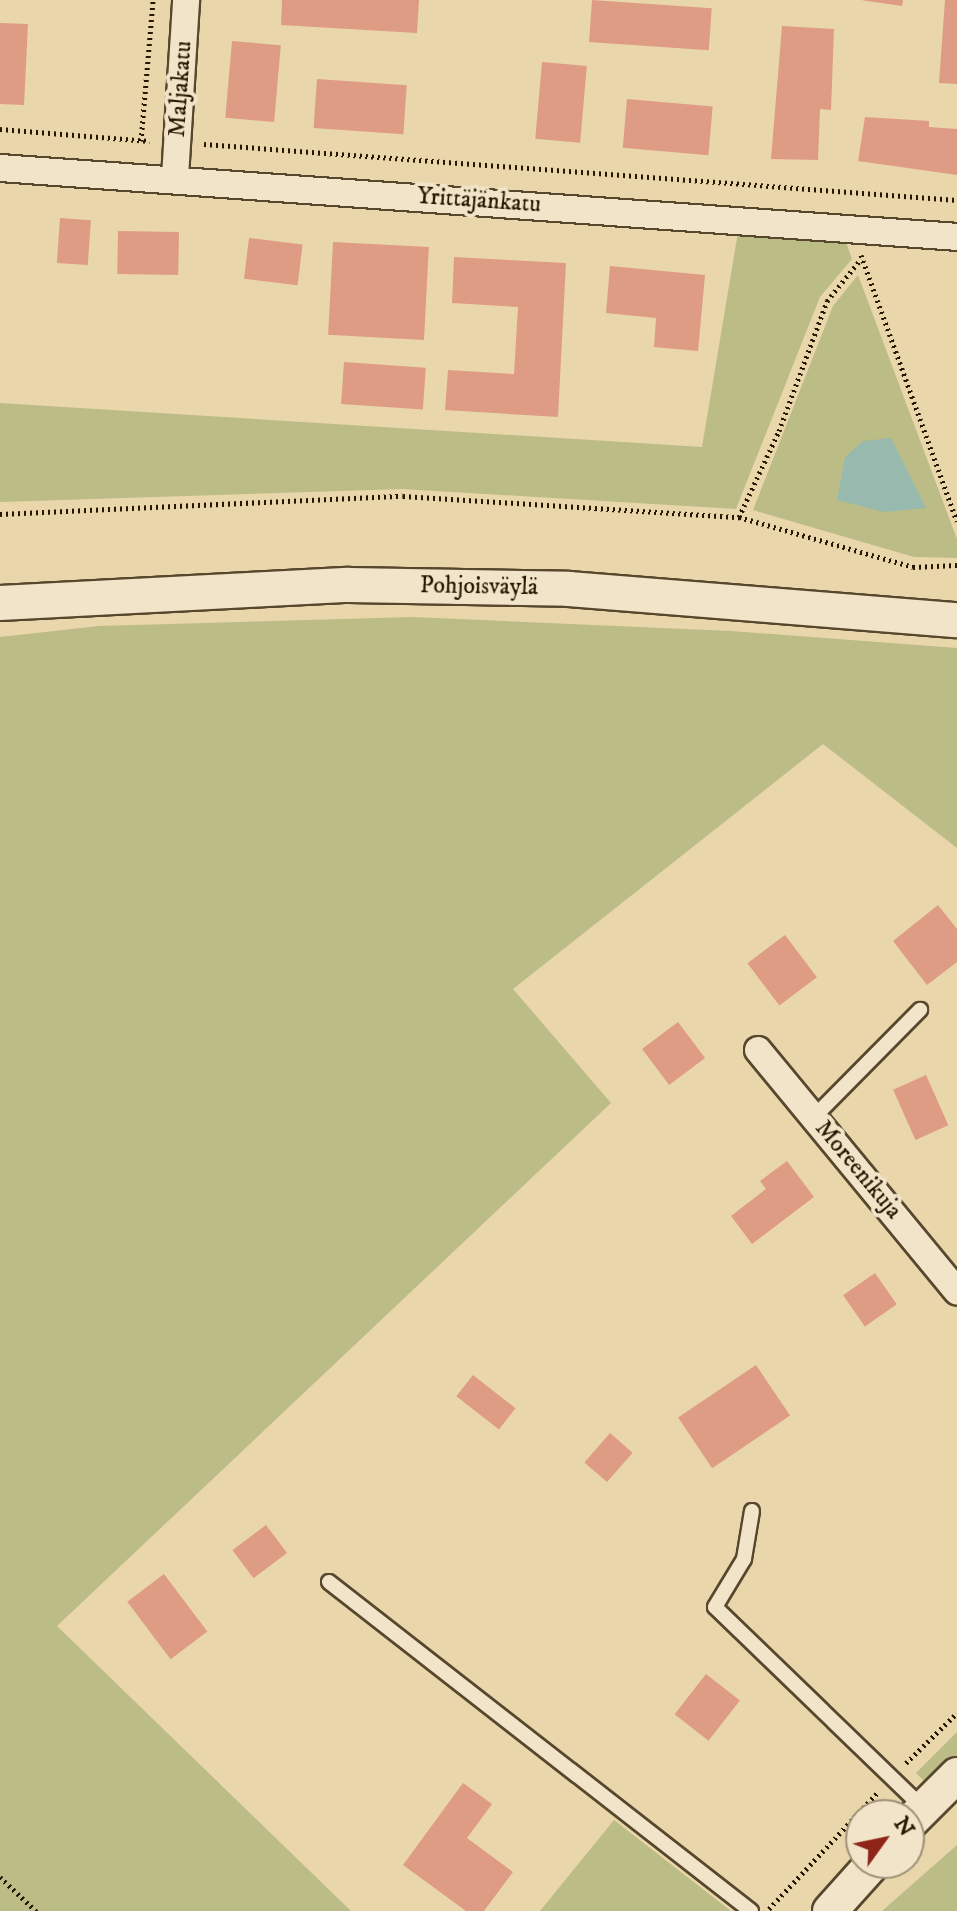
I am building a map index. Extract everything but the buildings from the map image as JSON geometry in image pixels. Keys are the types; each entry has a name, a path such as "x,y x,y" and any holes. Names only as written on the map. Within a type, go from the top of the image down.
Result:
{"street":[{"name":"Maljakatu","path":"175,177 186,0"},
{"name":"Yrittäjänkatu","path":"0,168 175,177 957,237"},
{"name":"Pohjoisväylä","path":"0,603 271,587 554,588 957,620"},
{"name":"Moreenikuja","path":"758,1050 957,1291"},
{"path":"925,1806 957,1775"},
{"path":"830,1911 859,1879"}],"lane":[{"path":"814,1117 920,1010"},
{"path":"752,1511 744,1559 715,1607 892,1777 906,1799"},
{"path":"329,1582 751,1911"}],"path":[{"name":"Maljakatu","path":"141,141 153,0"},
{"path":"0,129 957,200"},
{"path":"849,192 851,230 957,521"},
{"path":"739,517 779,431 827,301 862,259"},
{"path":"0,514 403,496 739,517 913,567 957,565"},
{"path":"767,1911 892,1777 957,1713"},
{"path":"0,1877 36,1911"}],"green space":[{"path":"738,232 845,239 852,259 820,297 736,509 402,489 0,502 0,403 702,447"},
{"path":"858,275 957,539 957,558 914,557 753,510 833,306"},
{"path":"412,617 731,631 957,648 957,848 823,744 513,989 611,1103 57,1626 351,1911 0,1911 0,637 99,626"},
{"path":"957,1732 957,1756 924,1781 916,1773"},
{"path":"614,1820 731,1911 540,1911"},
{"path":"957,1845 957,1911 882,1911 918,1879 925,1879 925,1873"}],"water":[{"path":"891,438 926,508 884,512 837,500 845,457 863,441"}]}
